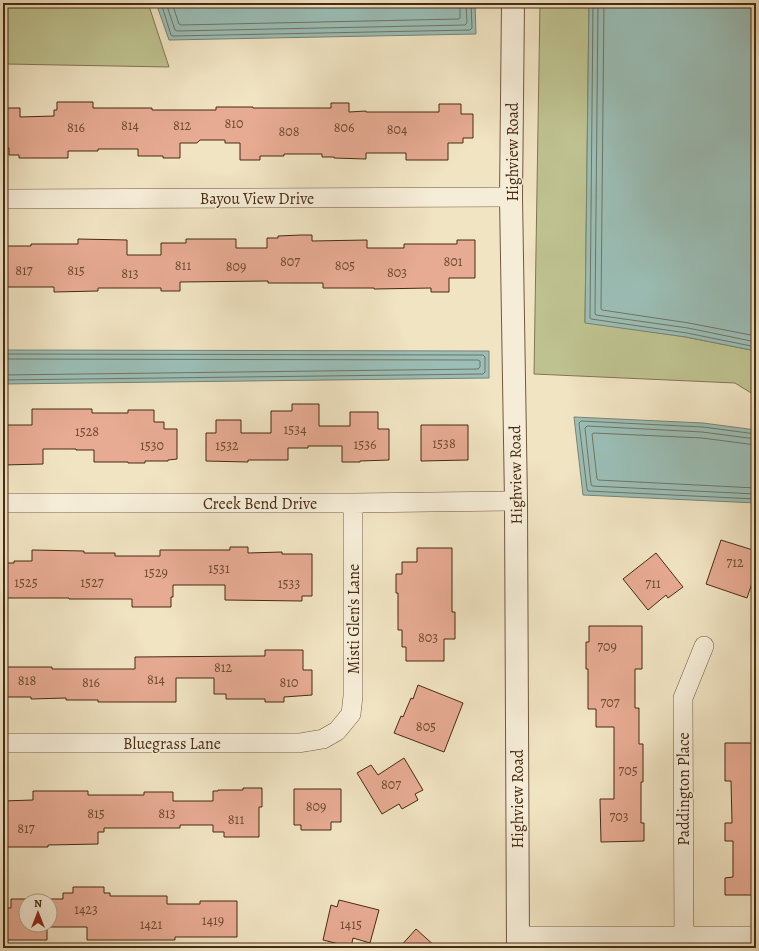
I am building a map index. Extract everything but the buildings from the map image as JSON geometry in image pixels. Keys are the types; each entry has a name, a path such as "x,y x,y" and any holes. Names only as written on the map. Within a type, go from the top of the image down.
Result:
{"street":[{"name":"Highview Road","path":"513,3 511,198 516,501 518,942"},
{"name":"Bayou View Drive","path":"3,199 511,198"},
{"name":"Creek Bend Drive","path":"3,503 353,503 516,501"},
{"name":"Misti Glen's Lane","path":"338,731 351,714 353,696 353,503"},
{"name":"Paddington Place","path":"684,942 683,698 704,646"},
{"name":"Bluegrass Lane","path":"3,743 299,742 323,739 338,731"},
{"path":"518,942 684,942 756,936"}],"green space":[{"path":"3,3 148,3 169,67 6,64 3,59"},
{"path":"540,3 589,3 585,322 686,337 756,351 756,396 735,383 534,374"}],"water":[{"path":"156,3 475,3 476,34 169,40"},
{"path":"589,3 756,3 756,351 686,337 585,323"},
{"path":"3,350 489,351 489,378 3,384"},
{"path":"574,417 703,423 756,430 756,503 583,495"}]}
